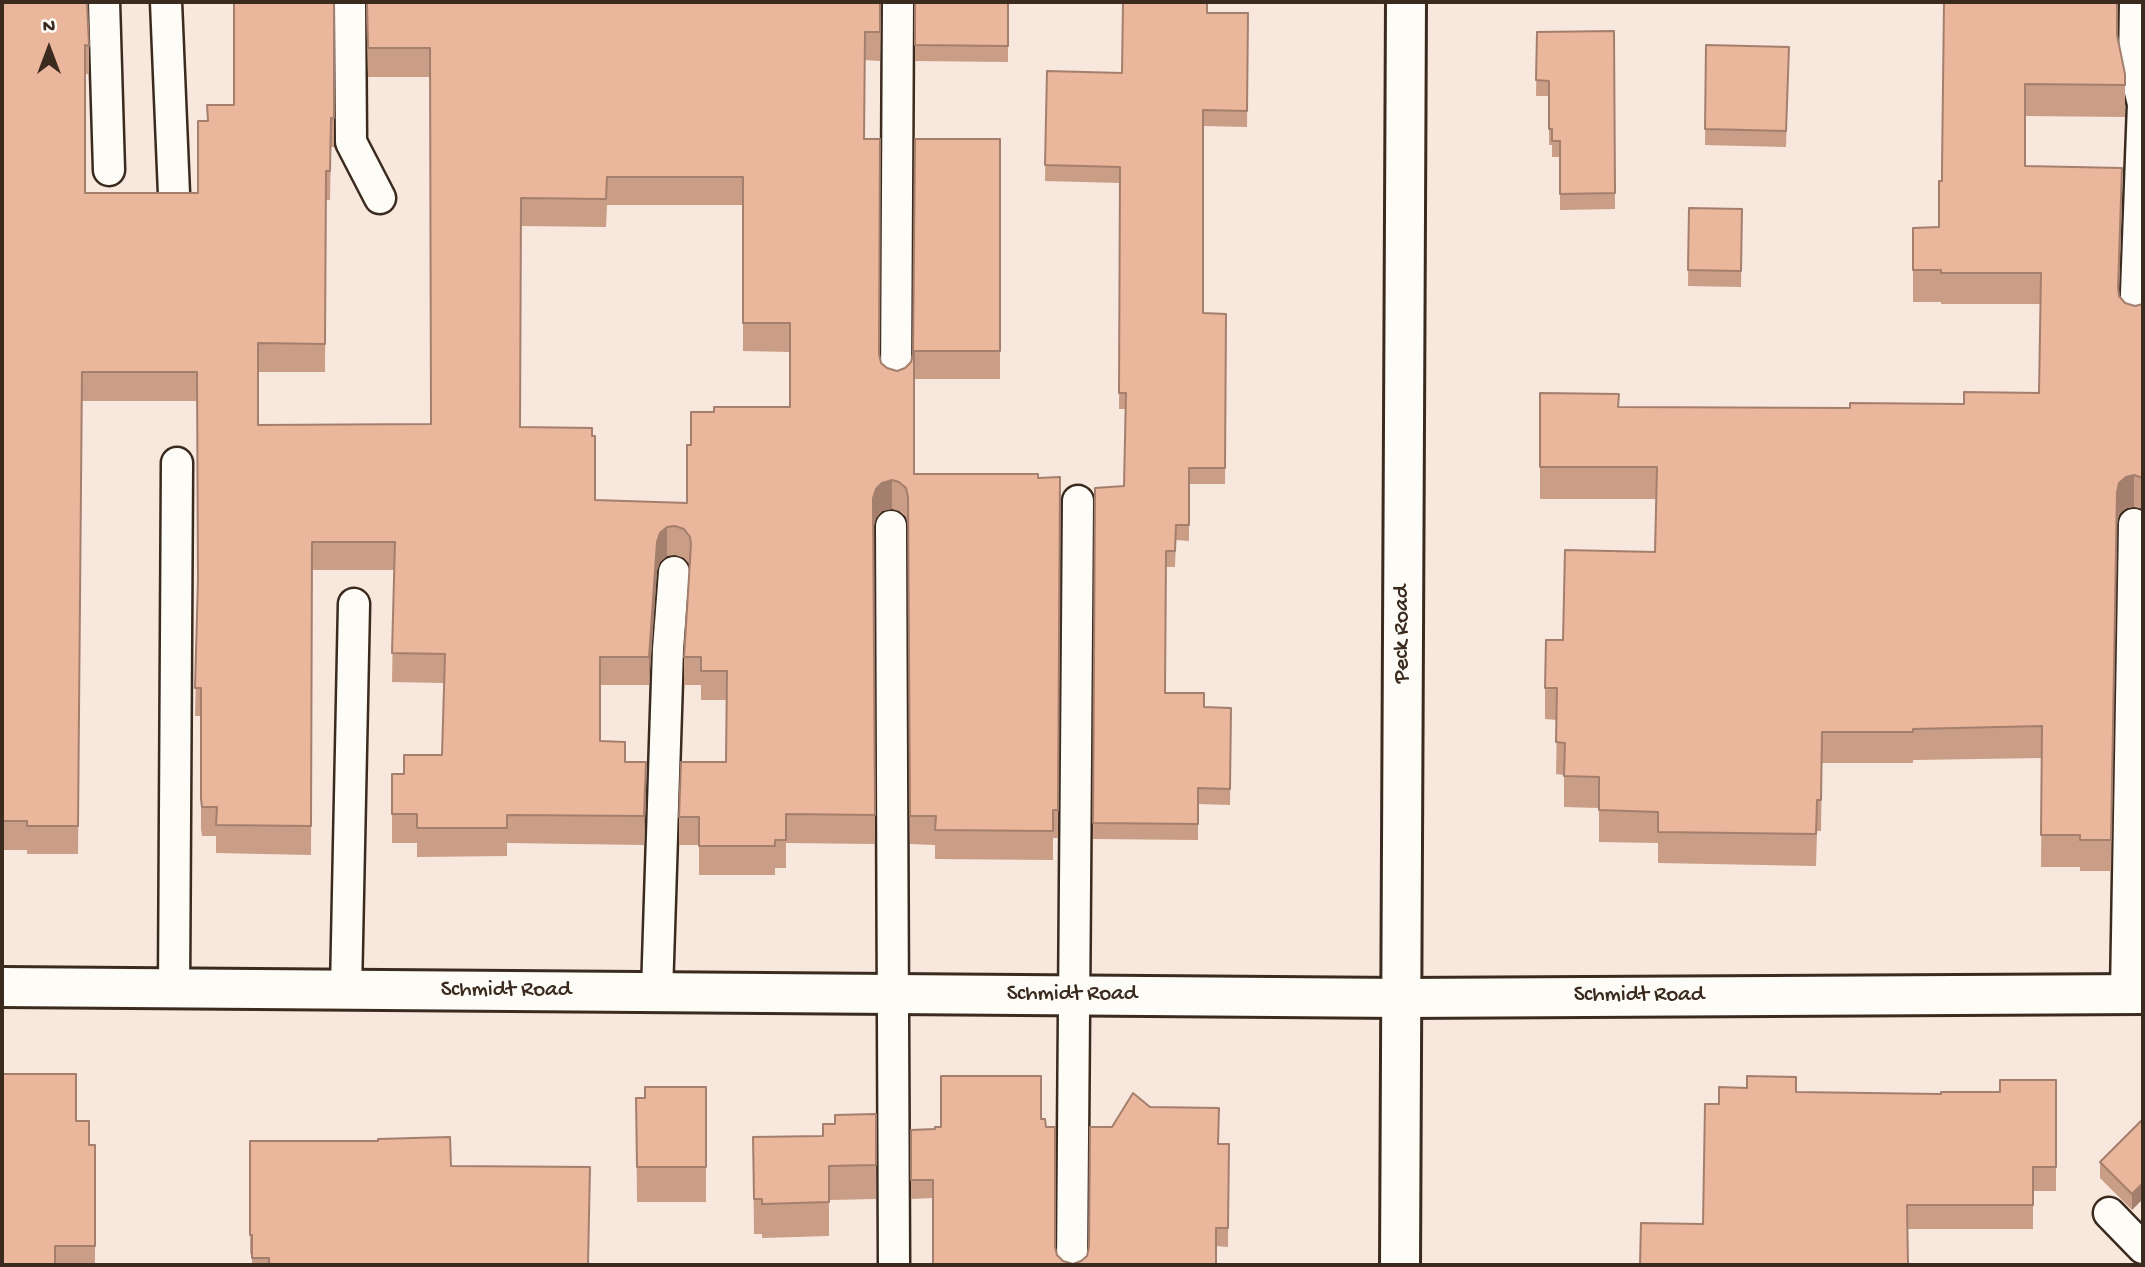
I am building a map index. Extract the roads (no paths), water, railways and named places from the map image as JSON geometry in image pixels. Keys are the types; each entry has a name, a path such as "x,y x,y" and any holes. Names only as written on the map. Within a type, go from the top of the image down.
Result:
{"street":[{"name":"Peck Road","path":"1401,1265 1406,2"},
{"name":"Schmidt Road","path":"2,987 1402,998 2134,994"}],"lane":[{"path":"104,2 109,170"},
{"path":"166,2 174,194"},
{"path":"350,2 351,142 380,198"},
{"path":"897,382 898,2"},
{"path":"2135,2 2134,67 2143,103 2135,320"},
{"path":"174,989 177,463"},
{"path":"1072,1265 1078,500"},
{"path":"2134,524 2134,994"},
{"path":"891,526 894,1265"},
{"path":"657,992 668,649 674,572"},
{"path":"346,990 354,604"},
{"path":"2109,1213 2143,1248"}]}
